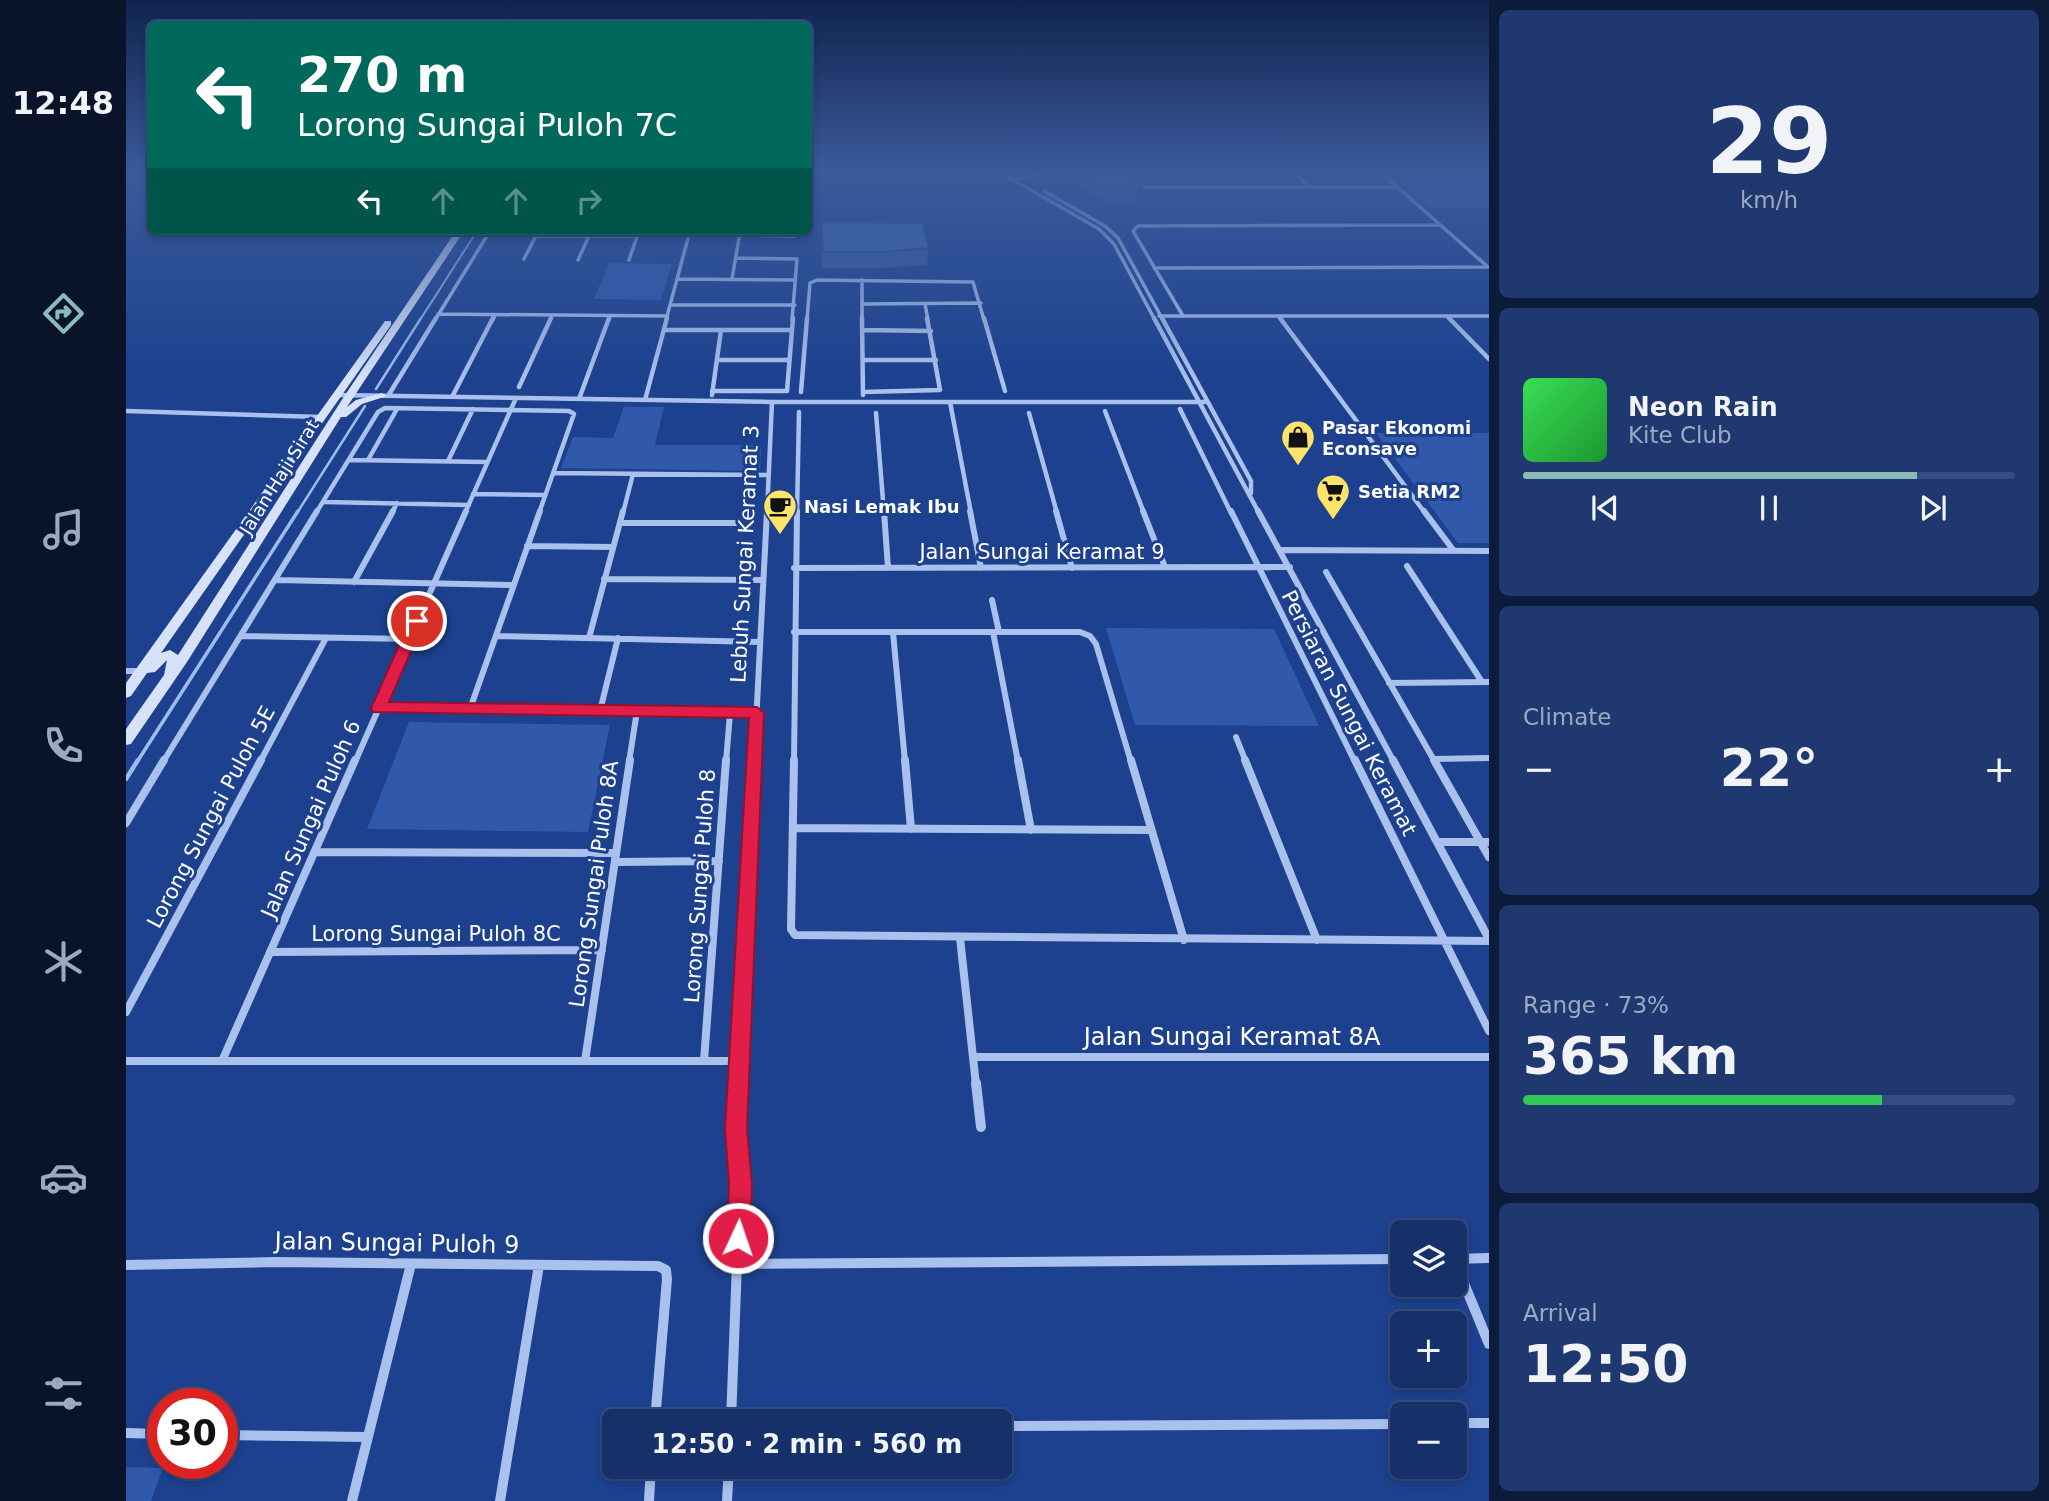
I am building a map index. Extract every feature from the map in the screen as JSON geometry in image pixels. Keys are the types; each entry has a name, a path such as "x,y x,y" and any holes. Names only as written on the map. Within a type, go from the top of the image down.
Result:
{"main road":[{"name":"Jalan Haji Sirat","path":"126,695 446,240"},
{"name":"Jalan Haji Sirat","path":"126,740 158,696 454,240"},
{"path":"383,347 362,385 367,392 385,396"},
{"path":"319,446 350,407 385,396"},
{"path":"216,565 200,595 201,604 208,604 214,599 245,563"},
{"path":"126,695 153,665 170,655 173,664 158,696"}],"street":[{"path":"385,396 484,240"},
{"path":"524,259 533,240"},
{"path":"578,260 587,240"},
{"path":"629,260 636,240"},
{"path":"645,400 688,240"},
{"path":"732,279 739,240"},
{"name":"Persiaran Sungai Keramat","path":"1109,240 1240,482 1251,493 1489,940"},
{"name":"Persiaran Sungai Keramat","path":"1117,240 1251,481 1251,493"},
{"path":"1138,240 1182,316"},
{"path":"1457,240 1488,267"},
{"path":"712,391 786,392 795,305 795,258 736,258"},
{"path":"1154,268 1488,267"},
{"path":"677,279 795,280"},
{"path":"800,392 810,284 817,280 970,280 975,284 981,303 1005,391"},
{"path":"862,280 863,402"},
{"path":"862,304 981,303"},
{"path":"863,392 940,390 925,304"},
{"path":"670,305 795,305"},
{"path":"438,314 667,316"},
{"path":"452,397 495,314"},
{"path":"519,387 552,315"},
{"path":"579,399 610,316"},
{"path":"1152,316 1489,316"},
{"path":"1279,316 1454,551"},
{"path":"1447,316 1489,359"},
{"path":"664,330 792,330"},
{"path":"710,401 721,330"},
{"path":"863,330 931,331"},
{"path":"717,360 789,360"},
{"path":"863,360 936,360"},
{"path":"336,395 772,402 1205,402"},
{"name":"Jalan Sungai Puloh 6","path":"222,1061 516,398"},
{"name":"Lebuh Sungai Keramat 3","path":"731,1409 740,1184 736,1129 772,402"},
{"path":"950,402 981,568"},
{"path":"368,460 397,408"},
{"path":"126,823 378,412 397,408 569,411 574,414 470,709"},
{"path":"448,461 473,409"},
{"name":"Persiaran Sungai Keramat","path":"1180,409 1489,1031"},
{"path":"126,411 321,417"},
{"path":"1105,411 1165,568"},
{"path":"799,412 794,568 791,929 795,935 1184,940 1489,940"},
{"path":"876,413 888,568"},
{"path":"1028,413 1072,568"},
{"path":"349,460 488,462"},
{"path":"553,473 768,475"},
{"path":"589,638 633,474"},
{"path":"473,494 545,495"},
{"path":"325,502 469,505"},
{"path":"354,582 397,503"},
{"path":"620,523 736,523"},
{"path":"527,546 613,547"},
{"path":"1281,550 1489,551"},
{"path":"1407,566 1485,682"},
{"name":"Jalan Sungai Keramat 9","path":"794,568 1290,567"},
{"path":"1326,572 1433,759 1485,842 1489,857"},
{"path":"604,579 763,580"},
{"path":"276,580 513,585"},
{"path":"992,600 1031,830"},
{"path":"794,632 1080,632 1090,636 1096,644 1184,940"},
{"path":"893,632 911,829"},
{"path":"241,636 409,639"},
{"path":"496,636 760,642"},
{"name":"Lorong Sungai Puloh 5E","path":"126,1012 326,638"},
{"path":"600,711 618,638"},
{"path":"126,671 141,671"},
{"path":"1389,682 1485,682"},
{"path":"379,708 757,713"},
{"name":"Lorong Sungai Puloh 8A","path":"585,1061 637,711"},
{"name":"Lorong Sungai Puloh 8","path":"704,1061 730,712"},
{"path":"1236,737 1317,940"},
{"path":"1433,759 1489,758"},
{"path":"793,828 1152,830"},
{"path":"1437,842 1485,842"},
{"path":"315,852 719,861"},
{"path":"960,938 981,1127"},
{"name":"Lorong Sungai Puloh 8C","path":"271,953 602,950"},
{"name":"Jalan Sungai Keramat 8A","path":"974,1057 1489,1057"},
{"path":"126,1061 739,1061"},
{"path":"1489,1258 1454,1259 1489,1344"},
{"path":"737,1264 1390,1259"},
{"path":"352,1501 411,1264"},
{"name":"Jalan Sungai Puloh 9","path":"126,1265 658,1266 667,1270 656,1409"},
{"path":"500,1501 539,1265"},
{"path":"1467,1423 1489,1423"},
{"path":"1012,1426 1390,1424"},
{"path":"126,1433 147,1434"},
{"path":"238,1435 367,1437"},
{"path":"649,1501 650,1479"},
{"path":"727,1501 728,1479"}],"shaded area":[{"path":"609,263 672,264 661,300 594,299"},
{"path":"624,407 664,407 655,445 761,445 760,471 561,468 573,437 613,438"},
{"path":"1376,433 1489,433 1489,543 1458,543"},
{"path":"1106,628 1274,629 1319,726 1135,725"},
{"path":"409,722 610,725 588,832 367,829"},
{"path":"126,1467 147,1468 147,1479 159,1479 151,1501 126,1501"}],"building":[{"path":"822,240 927,240 929,248 881,252 823,252"}],"waterway":[{"path":"420,320 471,240"},
{"path":"376,389 421,318"},
{"path":"297,513 365,406"},
{"path":"137,762 298,511"},
{"path":"126,779 138,760"}],"place":[{"name":"Pasar Ekonomi Econsave","path":"1298,467"},
{"name":"Setia RM2","path":"1333,521"},
{"name":"Nasi Lemak Ibu","path":"780,536"}],"route":[{"path":"417,621 379,708 757,713 736,1129 740,1184 738,1238"}]}
